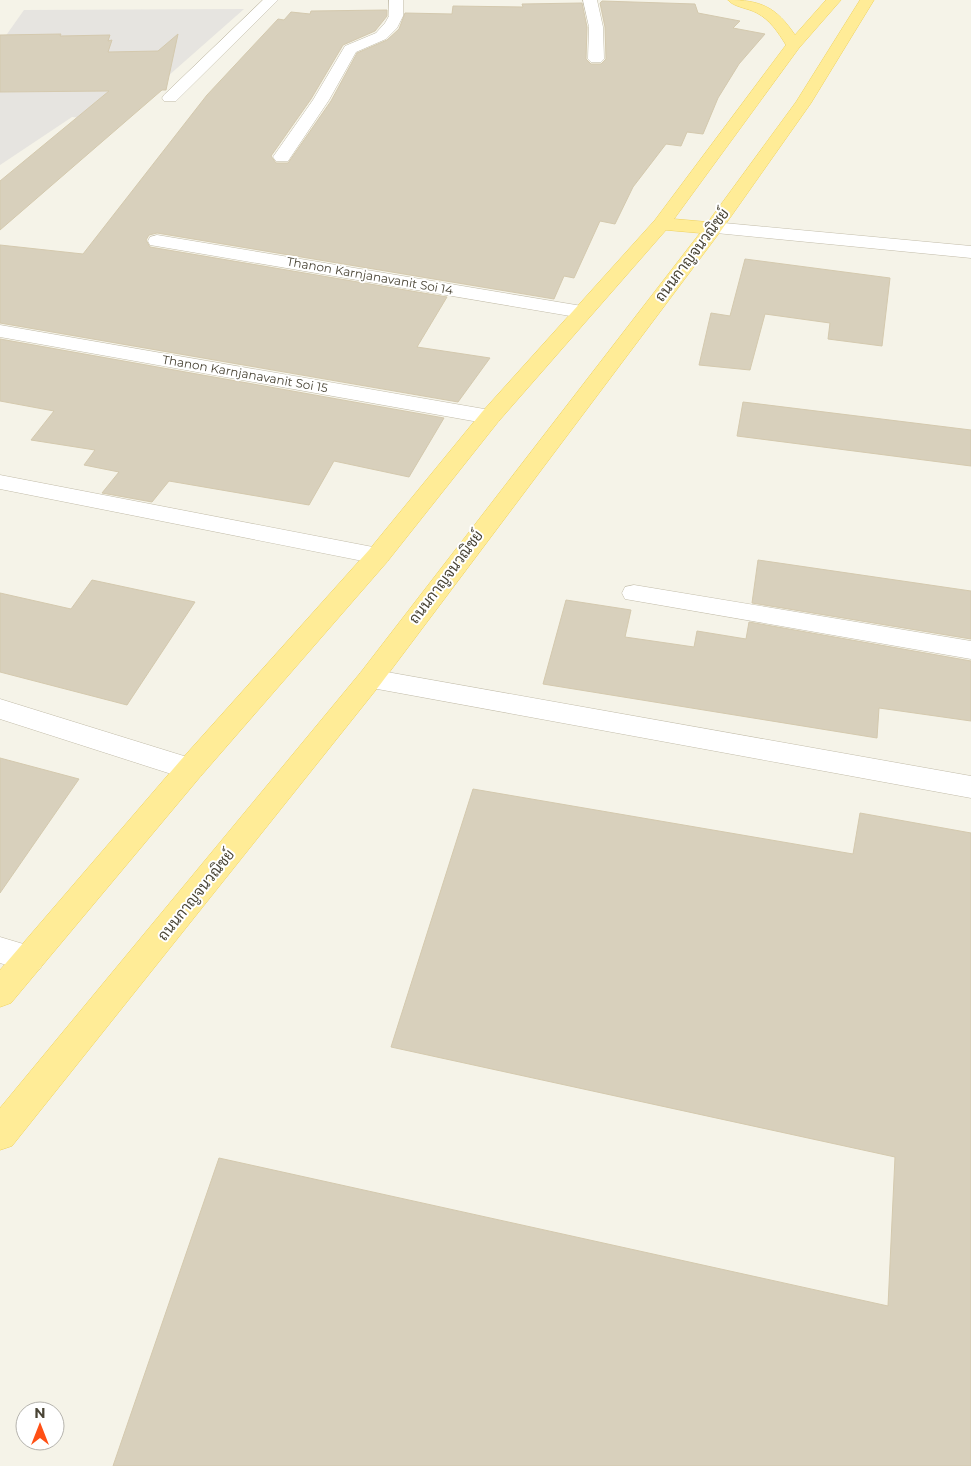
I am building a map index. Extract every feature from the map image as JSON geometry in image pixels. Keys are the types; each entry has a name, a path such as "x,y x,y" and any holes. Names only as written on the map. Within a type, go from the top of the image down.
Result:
{"main road":[{"path":"735,0 769,13 782,25 794,45"},
{"path":"0,993 190,770 378,556 490,417 660,224 794,45 834,0"},
{"name":"ถนนกาญจนวณิชย์","path":"0,1134 370,679 713,228 803,103 863,2"},
{"path":"660,224 713,228"}],"street":[{"path":"170,98 271,0"},
{"path":"282,156 321,100 350,49 381,36 392,26 396,16 396,0"},
{"path":"590,0 596,27 596,59"},
{"path":"713,228 971,252"},
{"name":"Thanon Karnjanavanit Soi 14","path":"157,240 582,312"},
{"name":"Thanon Karnjanavanit Soi 15","path":"0,332 490,417"},
{"path":"0,482 378,556"},
{"path":"634,593 971,650"},
{"path":"370,679 971,787"},
{"path":"0,709 190,770"},
{"path":"0,950 29,959"}],"shaded area":[{"path":"244,9 117,121 72,117 0,165 0,44 24,10"}],"building":[{"path":"602,1 695,4 698,13 740,21 733,28 765,34 739,64 718,98 703,134 687,132 681,146 666,144 633,187 615,224 600,221 574,278 564,276 554,299 157,233 149,235 146,240 150,247 447,297 417,347 490,358 458,402 0,323 0,245 83,254 207,95 278,19 284,20 291,12 310,14 311,11 387,10 387,16 375,31 343,45 311,99 271,156 276,163 288,163 331,101 357,53 387,40 399,29 405,13 452,14 453,6 523,7 522,4 582,3 587,27 586,59 591,64 601,64 606,59 605,27 600,3"},
{"path":"61,34 60,36 110,35 108,41 112,40 108,52 158,51 178,34 166,90 162,90 0,230 0,181 109,91 0,92 0,35"},
{"path":"745,259 890,278 882,346 828,339 830,323 765,314 750,370 699,365 711,313 730,316"},
{"path":"0,339 444,418 409,477 334,461 309,505 169,481 152,502 102,493 119,472 84,465 95,450 31,440 54,411 0,401"},
{"path":"743,402 971,430 971,466 737,436"},
{"path":"758,560 971,591 971,639 752,603"},
{"path":"92,580 195,602 127,705 0,672 0,593 71,609"},
{"path":"566,600 631,610 625,637 694,647 697,631 746,639 749,622 971,661 971,721 879,708 877,738 543,684"},
{"path":"0,758 79,779 0,893"},
{"path":"473,789 853,854 860,813 971,833 971,1466 113,1466 219,1158 888,1306 895,1157 391,1047"}]}
